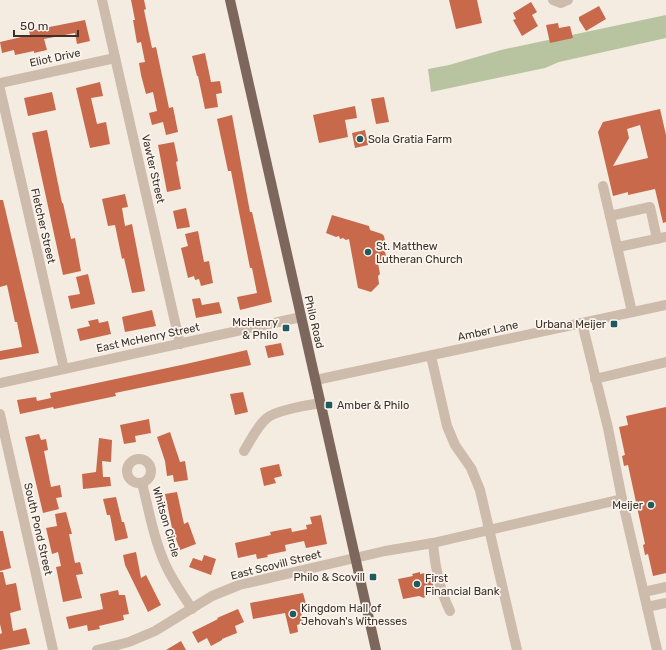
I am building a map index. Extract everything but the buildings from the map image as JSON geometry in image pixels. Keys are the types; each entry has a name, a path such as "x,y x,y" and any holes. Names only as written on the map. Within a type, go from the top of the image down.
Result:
{"main road":[{"name":"Philo Road","path":"230,0 376,650"}],"street":[{"name":"Vawter Street","path":"102,0 180,344"},
{"path":"553,0 561,3 568,0"},
{"name":"Eliot Drive","path":"0,83 115,58"},
{"name":"Fletcher Street","path":"0,89 64,369"},
{"path":"604,186 632,312"},
{"path":"610,216 650,207 662,238 618,247"},
{"name":"Amber Lane","path":"316,380 666,305"},
{"name":"East McHenry Street","path":"0,383 300,317"},
{"path":"582,323 608,428 622,499 658,650"},
{"path":"431,356 448,426 455,445 471,468 480,490 517,650"},
{"path":"595,379 666,362"},
{"path":"244,451 268,417 278,412 321,403"},
{"name":"South Pond Street","path":"0,414 52,650"},
{"name":"Whitson Circle","path":"142,483 151,522 165,565 192,609"},
{"name":"East Scovill Street","path":"97,650 142,637 166,626 212,596 239,585 433,543 622,499"},
{"path":"433,543 434,562 443,596 450,611"},
{"path":"644,592 666,587"},
{"path":"647,607 666,603"}],"green space":[{"path":"666,15 666,38 559,62 545,68 431,92 428,69 449,65 501,50"}],"place":[{"name":"Sola Gratia Farm","path":"360,139"},
{"name":"St. Matthew Lutheran Church","path":"368,252"},
{"name":"Urbana Meijer","path":"614,324"},
{"name":"McHenry & Philo","path":"286,328"},
{"name":"Amber & Philo","path":"329,405"},
{"name":"Meijer","path":"651,505"},
{"name":"Philo & Scovill","path":"373,577"},
{"name":"First Financial Bank","path":"417,584"},
{"name":"Kingdom Hall of Jehovah's Witnesses","path":"293,614"}]}
